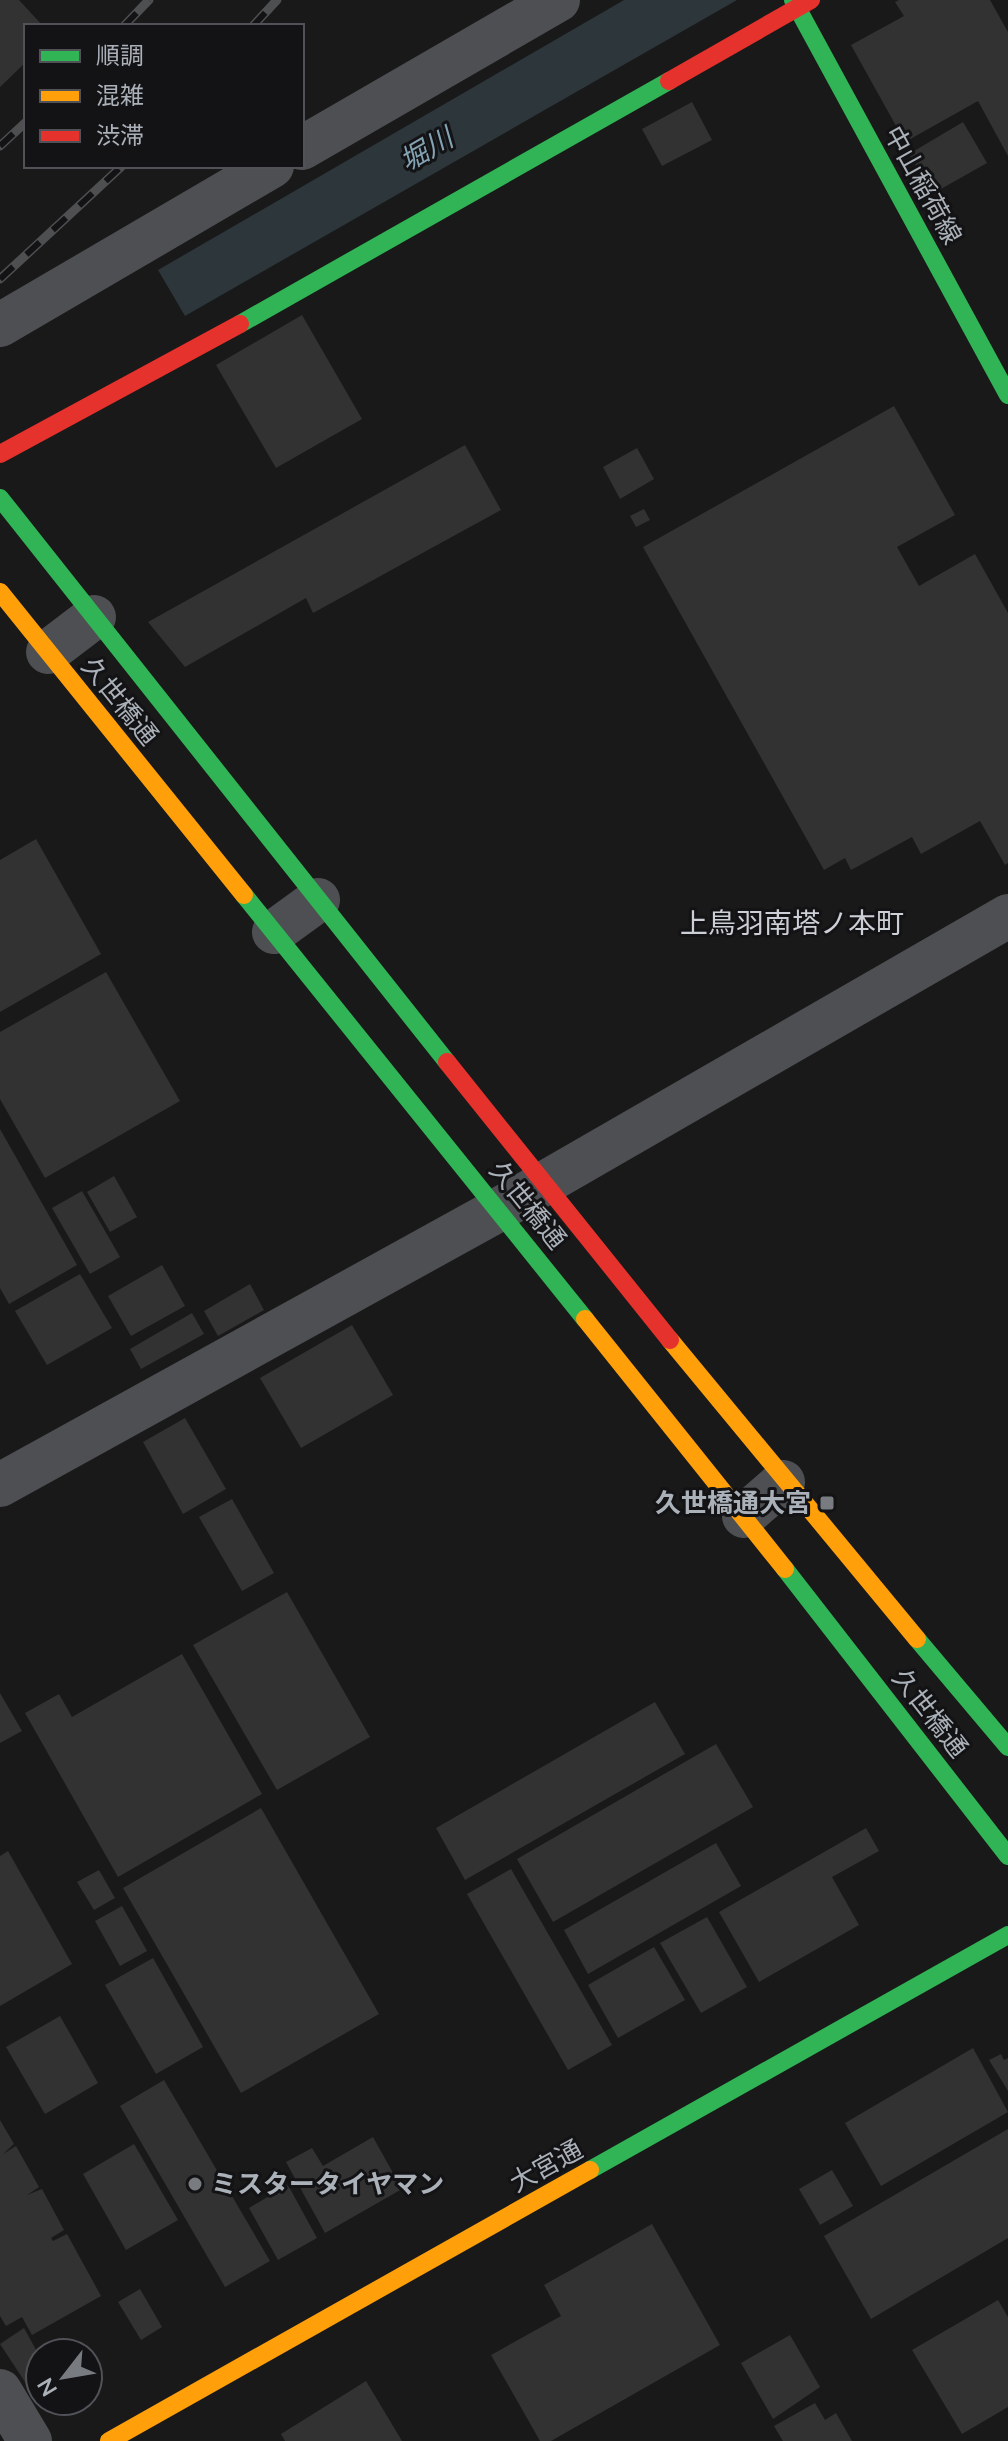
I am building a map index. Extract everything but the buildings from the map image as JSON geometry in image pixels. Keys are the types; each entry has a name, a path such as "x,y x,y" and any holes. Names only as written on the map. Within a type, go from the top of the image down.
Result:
{"street":[{"path":"304,147 558,0"},
{"path":"0,454 251,318 801,3"},
{"name":"中山稲荷線","path":"801,3 1008,395"},
{"path":"0,325 269,168"},
{"name":"久世橋通","path":"0,498 541,1183 783,1482 1008,1747"},
{"name":"久世橋通","path":"0,592 744,1516 1008,1856"},
{"path":"48,652 94,617"},
{"path":"274,932 318,900"},
{"path":"0,1485 498,1210 1008,916"},
{"path":"744,1516 783,1482"},
{"name":"大宮通","path":"109,2441 1008,1935"},
{"path":"0,2391 30,2441"}],"water":[{"name":"堀川","path":"624,0 737,0 185,316 158,270"}],"railway":[{"path":"126,24 149,0"},
{"path":"255,24 277,0"},
{"path":"0,146 24,124"},
{"path":"0,279 120,168"}],"traffic: fast":[{"path":"793,0 1008,395"},
{"path":"240,324 669,81"},
{"path":"0,498 447,1062"},
{"path":"244,895 585,1319"},
{"path":"785,1569 1008,1856"},
{"path":"917,1639 1008,1747"},
{"path":"590,2170 1008,1935"}],"traffic: slow":[{"path":"0,592 244,895"},
{"path":"585,1319 785,1569"},
{"path":"670,1340 917,1639"},
{"path":"109,2441 590,2170"}],"traffic: jam":[{"path":"669,81 811,0"},
{"path":"0,454 240,324"},
{"path":"447,1062 670,1340"}],"place":[{"name":"久世橋通大宮","path":"827,1503"},
{"name":"ミスタータイヤマン","path":"195,2184"}],"district":[{"name":"上鳥羽南塔ノ本町","path":"792,923"}]}
